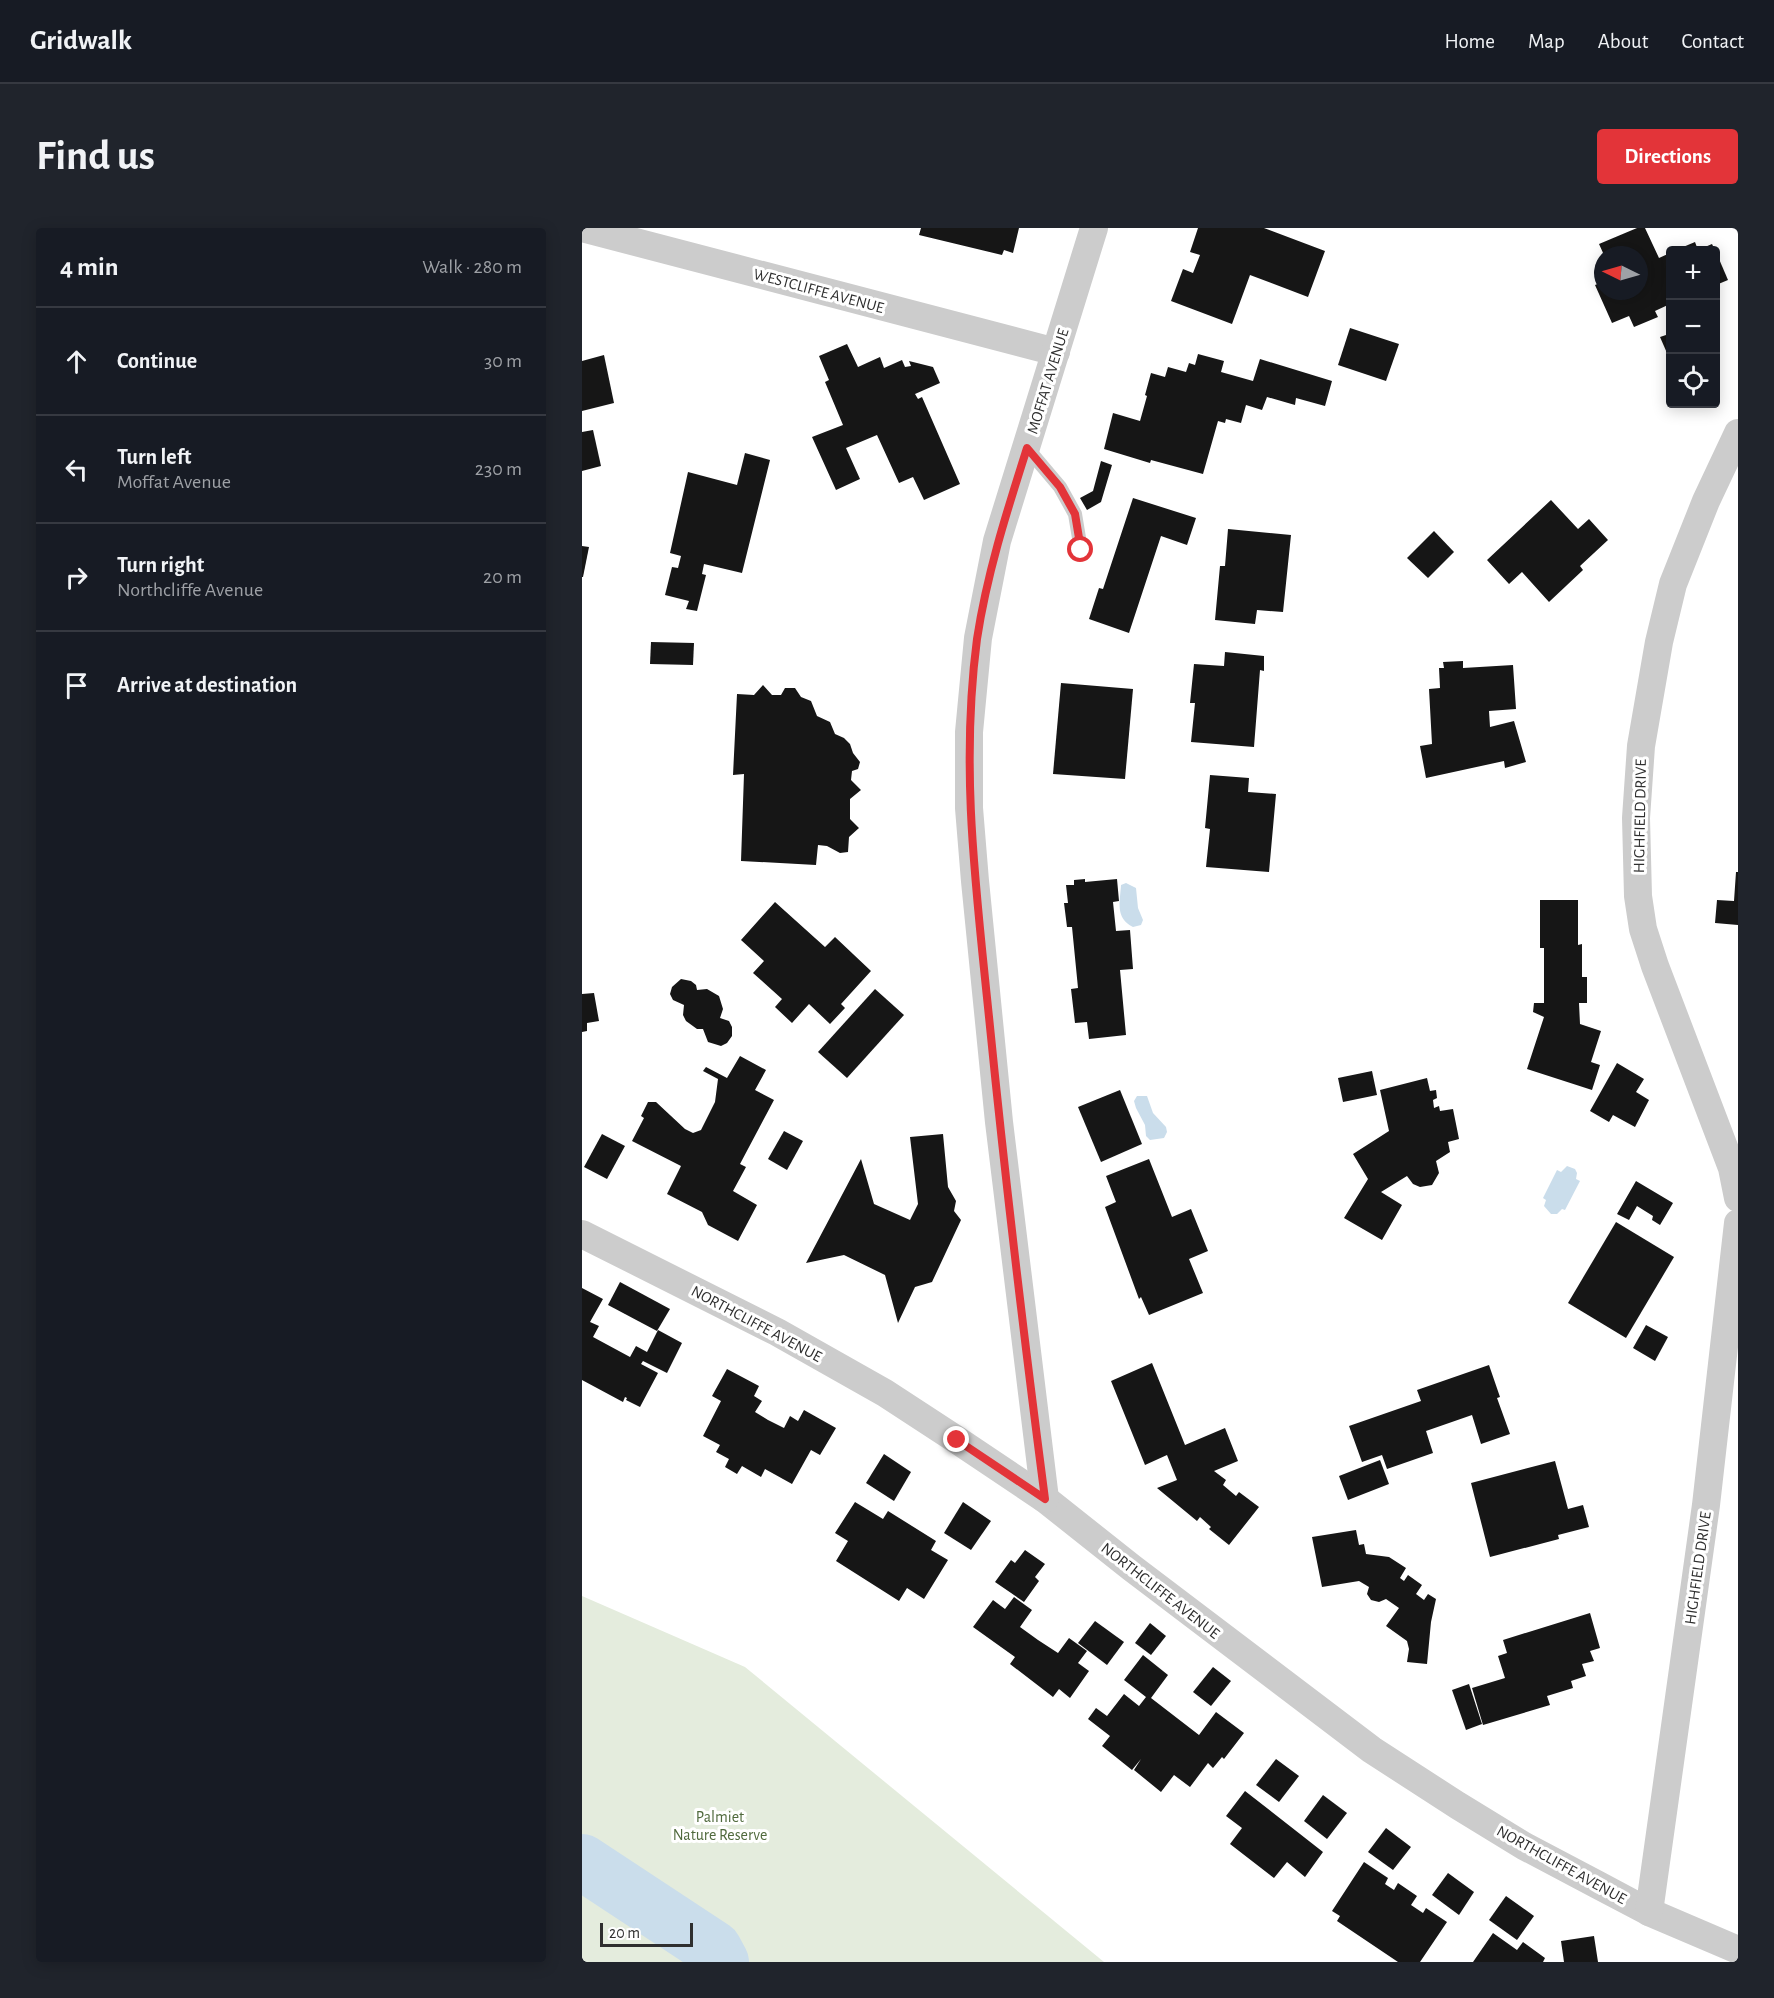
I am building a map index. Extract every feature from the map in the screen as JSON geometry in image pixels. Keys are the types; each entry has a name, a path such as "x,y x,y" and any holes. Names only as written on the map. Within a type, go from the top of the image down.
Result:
{"street":[{"name":"WESTCLIFFE AVENUE","path":"582,228 1056,352"},
{"name":"MOFFAT AVENUE","path":"1045,1499 999,1122 969,808 969,732 978,638 997,541 1094,228"},
{"name":"HIGHFIELD DRIVE","path":"1738,433 1706,501 1673,584 1659,642 1641,746 1636,818 1638,896 1643,929 1732,1168 1738,1198"},
{"name":"HIGHFIELD DRIVE","path":"1649,1912 1706,1505 1738,1223"},
{"name":"NORTHCLIFFE AVENUE","path":"582,1234 777,1332 875,1387 957,1440 1045,1499 1160,1590 1372,1750 1524,1846 1649,1912 1738,1950"}],"lane":[{"path":"1027,448 1060,487 1075,514 1081,550"}],"green space":[{"name":"Palmiet Nature Reserve","path":"582,1596 745,1667 1104,1962 582,1962"}],"water":[{"path":"1126,883 1136,888 1138,908 1143,920 1141,925 1133,927 1123,919 1121,914 1121,885"},
{"path":"1137,1096 1147,1096 1153,1113 1166,1127 1167,1132 1164,1138 1150,1140 1146,1136 1145,1125 1134,1101"},
{"path":"1567,1166 1575,1169 1576,1179 1580,1181 1565,1210 1551,1214 1544,1206 1546,1200 1543,1198 1557,1170 1561,1172"}],"building":[{"path":"921,228 1019,228 1013,253 1004,250 1002,255 919,235"},
{"path":"1198,228 1264,228 1325,251 1308,297 1250,275 1232,324 1171,301 1183,269 1193,273 1200,255 1190,252"},
{"path":"1637,228 1645,228 1659,258 1666,255 1666,306 1655,311 1658,317 1634,327 1629,316 1612,323 1602,300 1648,300 1648,246 1600,246 1599,244"},
{"path":"1720,261 1728,280 1720,283"},
{"path":"1350,328 1399,344 1386,381 1338,365"},
{"path":"1666,335 1666,351 1660,337"},
{"path":"847,344 858,367 880,357 884,368 902,360 905,367 911,366 909,361 933,367 940,383 915,394 918,399 922,397 960,484 924,500 913,477 899,483 877,435 846,448 860,479 836,490 812,437 843,425 825,382 829,380 819,356"},
{"path":"1198,354 1224,361 1221,372 1253,381 1260,359 1332,381 1325,406 1296,398 1295,405 1267,397 1262,410 1246,405 1241,423 1226,419 1225,423 1218,421 1203,474 1151,460 1150,463 1104,449 1113,413 1140,421 1151,373 1165,377 1168,367 1186,372 1189,363 1195,365"},
{"path":"604,355 614,403 582,411 582,361"},
{"path":"593,430 601,466 582,471 582,432"},
{"path":"745,453 770,460 742,573 704,564 702,574 706,575 697,611 686,609 689,601 665,595 672,567 678,568 681,556 670,553 688,472 737,485"},
{"path":"1101,461 1112,465 1101,502 1087,510 1080,498 1093,491"},
{"path":"1133,498 1196,518 1187,545 1161,536 1129,633 1089,619 1099,588 1103,589"},
{"path":"1551,500 1578,529 1589,519 1608,540 1580,566 1583,570 1549,602 1522,572 1509,584 1487,560"},
{"path":"1228,529 1291,535 1283,612 1257,610 1255,624 1215,620 1220,566 1225,566"},
{"path":"1434,531 1454,552 1428,578 1407,558"},
{"path":"582,546 589,547 583,577 582,577"},
{"path":"651,642 694,643 693,665 650,664"},
{"path":"1225,652 1264,656 1264,671 1260,670 1254,747 1191,742 1195,703 1190,703 1194,664 1224,666"},
{"path":"1463,661 1463,668 1513,665 1516,709 1489,711 1490,727 1514,721 1526,762 1505,768 1504,761 1426,778 1420,746 1432,744 1429,689 1440,688 1439,668 1444,668 1443,662"},
{"path":"1061,683 1133,689 1125,779 1053,774"},
{"path":"763,685 772,695 781,695 785,688 795,688 801,697 811,701 817,716 830,722 835,734 850,744 860,762 858,769 852,771 851,780 861,790 850,799 850,819 859,828 849,837 848,852 840,853 827,846 818,845 816,865 741,861 744,774 733,775 737,694 754,695"},
{"path":"1210,775 1249,778 1248,792 1276,794 1269,872 1206,867 1210,829 1205,828"},
{"path":"1736,872 1738,872 1738,925 1715,923 1717,900 1734,901"},
{"path":"1085,879 1085,882 1117,879 1119,901 1113,902 1116,931 1130,930 1133,969 1120,970 1126,1035 1089,1039 1087,1022 1075,1023 1071,989 1078,988 1072,927 1067,927 1064,903 1068,903 1066,885 1074,885 1074,880"},
{"path":"1540,900 1578,900 1578,945 1582,944 1582,977 1587,977 1587,1003 1579,1003 1580,1024 1601,1031 1591,1062 1600,1065 1592,1090 1527,1069 1544,1017 1533,1012 1534,1003 1544,1003 1544,948 1540,948"},
{"path":"775,902 825,947 835,937 871,971 841,1004 845,1008 830,1024 809,1004 792,1023 775,1007 782,999 753,973 764,961 741,940"},
{"path":"681,979 691,981 696,985 697,990 707,989 719,996 723,1009 720,1018 729,1021 732,1027 732,1036 727,1043 721,1046 708,1042 703,1029 697,1029 686,1021 683,1015 684,1005 673,1000 670,994 672,987"},
{"path":"875,989 904,1015 847,1078 818,1052"},
{"path":"594,993 599,1021 587,1023 587,1031 582,1032 582,994"},
{"path":"740,1056 766,1070 755,1090 774,1100 740,1164 746,1167 733,1191 757,1205 738,1241 708,1225 702,1212 667,1194 681,1166 632,1141 644,1118 641,1116 648,1102 656,1102 685,1129 693,1133 701,1130 715,1102 718,1079 703,1071 706,1067 727,1078"},
{"path":"1617,1063 1644,1079 1636,1092 1649,1100 1635,1127 1613,1115 1609,1122 1590,1111"},
{"path":"1372,1071 1377,1095 1343,1102 1338,1078"},
{"path":"1427,1078 1430,1091 1436,1090 1437,1098 1433,1100 1434,1108 1439,1106 1440,1111 1453,1109 1459,1139 1448,1142 1450,1152 1436,1161 1439,1173 1432,1185 1420,1187 1413,1184 1407,1176 1381,1192 1402,1205 1382,1240 1344,1218 1368,1179 1353,1154 1389,1131 1380,1090"},
{"path":"1120,1090 1142,1144 1101,1162 1078,1107"},
{"path":"784,1131 803,1141 787,1170 768,1159"},
{"path":"602,1134 625,1146 607,1179 584,1167"},
{"path":"943,1134 948,1187 956,1201 954,1211 961,1220 932,1282 915,1287 898,1323 885,1275 844,1255 806,1263 861,1159 874,1204 910,1220 918,1204 910,1137"},
{"path":"1149,1159 1172,1217 1191,1209 1208,1251 1189,1259 1203,1293 1149,1315 1141,1297 1139,1299 1105,1207 1116,1202 1106,1176"},
{"path":"1636,1181 1673,1203 1660,1225 1652,1220 1653,1216 1637,1206 1629,1220 1617,1214"},
{"path":"1616,1222 1674,1257 1626,1338 1568,1303"},
{"path":"620,1282 670,1309 657,1331 608,1305"},
{"path":"582,1288 603,1299 590,1322 599,1326 593,1337 630,1357 636,1346 647,1352 658,1330 682,1343 667,1373 643,1361 641,1364 658,1373 640,1407 626,1400 625,1397 623,1402 582,1380"},
{"path":"1646,1325 1668,1337 1655,1361 1633,1348"},
{"path":"1152,1363 1185,1445 1225,1428 1238,1461 1214,1471 1226,1480 1223,1485 1236,1496 1239,1492 1259,1507 1229,1545 1209,1529 1211,1527 1200,1517 1197,1521 1157,1488 1177,1480 1167,1455 1145,1465 1111,1381"},
{"path":"1489,1365 1500,1397 1497,1398 1510,1434 1481,1444 1472,1415 1426,1431 1433,1453 1387,1469 1382,1455 1362,1462 1349,1426 1421,1401 1417,1390"},
{"path":"727,1369 759,1386 754,1396 762,1401 755,1412 768,1420 784,1428 790,1416 798,1421 804,1410 836,1428 820,1455 811,1450 792,1484 765,1469 761,1477 742,1466 737,1474 725,1467 729,1459 716,1452 720,1445 703,1436 721,1401 712,1396"},
{"path":"884,1454 911,1472 894,1501 866,1483"},
{"path":"1380,1460 1389,1484 1348,1500 1339,1476"},
{"path":"1555,1461 1568,1509 1583,1505 1589,1527 1558,1535 1559,1539 1490,1557 1471,1483"},
{"path":"855,1502 883,1519 888,1511 936,1541 931,1550 948,1560 924,1599 907,1588 899,1601 836,1561 848,1541 835,1533"},
{"path":"963,1502 991,1521 971,1550 944,1533"},
{"path":"1356,1530 1359,1545 1364,1544 1366,1554 1389,1557 1406,1568 1400,1578 1404,1581 1408,1575 1422,1585 1416,1594 1424,1600 1428,1594 1436,1599 1427,1664 1407,1662 1409,1649 1407,1641 1386,1626 1399,1608 1386,1599 1379,1602 1371,1600 1367,1594 1369,1587 1359,1581 1322,1587 1312,1537"},
{"path":"1025,1550 1045,1564 1035,1577 1039,1581 1024,1602 995,1582 1011,1560 1015,1563"},
{"path":"1014,1597 1032,1610 1020,1627 1058,1653 1069,1638 1087,1651 1078,1663 1089,1671 1070,1698 1059,1689 1053,1697 1010,1664 1015,1657 973,1627 993,1600 1005,1609"},
{"path":"1590,1613 1600,1648 1590,1651 1594,1661 1582,1664 1586,1676 1571,1681 1573,1688 1547,1696 1550,1705 1483,1725 1472,1688 1505,1678 1498,1656 1507,1653 1503,1640"},
{"path":"1095,1621 1124,1642 1107,1665 1078,1643"},
{"path":"1150,1623 1166,1636 1151,1655 1135,1643"},
{"path":"1143,1655 1168,1675 1151,1698 1199,1735 1216,1712 1244,1733 1224,1759 1222,1757 1213,1768 1208,1763 1190,1787 1174,1775 1161,1792 1134,1770 1141,1759 1132,1770 1102,1746 1110,1736 1088,1719 1096,1708 1107,1716 1124,1694 1139,1706 1146,1697 1124,1680"},
{"path":"1213,1667 1231,1681 1211,1706 1193,1692"},
{"path":"1469,1684 1482,1724 1466,1730 1452,1690"},
{"path":"1276,1759 1299,1776 1279,1802 1256,1785"},
{"path":"1245,1791 1323,1852 1305,1877 1287,1862 1274,1878 1230,1844 1242,1828 1226,1816"},
{"path":"1323,1795 1347,1813 1327,1839 1304,1821"},
{"path":"1386,1828 1411,1847 1393,1870 1368,1852"},
{"path":"1364,1862 1388,1878 1385,1884 1394,1890 1398,1883 1417,1896 1411,1905 1423,1913 1426,1908 1447,1922 1420,1962 1398,1962 1337,1921 1340,1916 1332,1911"},
{"path":"1448,1873 1474,1892 1459,1915 1432,1895"},
{"path":"1506,1896 1534,1916 1517,1940 1489,1920"},
{"path":"1493,1933 1517,1950 1523,1942 1545,1958 1543,1962 1473,1962"},
{"path":"1594,1936 1598,1962 1564,1962 1561,1941"}],"waterway":[{"path":"582,1862 714,1949 721,1962"}],"route":[{"path":"957,1440 1045,1499 999,1122 969,808 969,732 978,638 997,541 1027,448 1060,487 1075,514 1081,550"}]}
